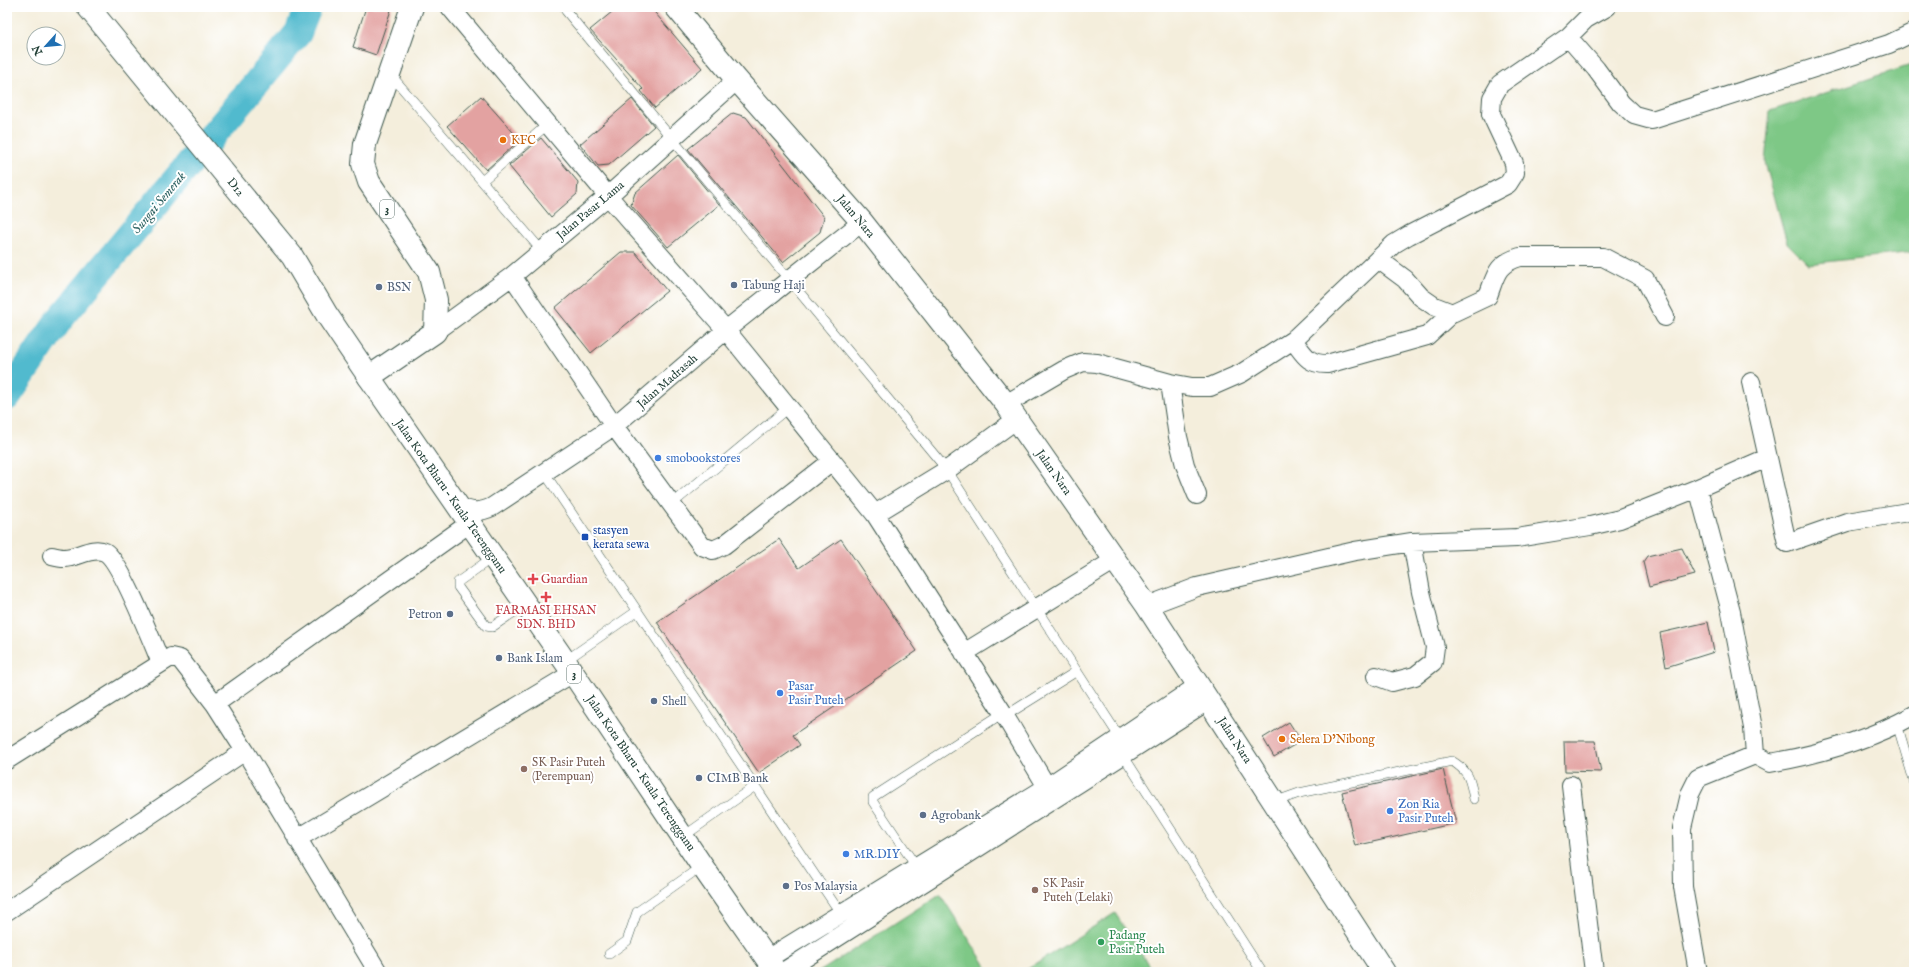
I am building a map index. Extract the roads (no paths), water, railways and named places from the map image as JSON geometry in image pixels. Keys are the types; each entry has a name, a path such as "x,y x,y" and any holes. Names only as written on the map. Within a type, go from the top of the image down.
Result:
{"main road":[{"name":"D12","path":"88,7 292,256 326,315 369,377"},
{"name":"3","path":"412,7 365,144 363,164 369,182 429,272 436,300 435,332"},
{"name":"Jalan Nara","path":"676,7 737,80 862,222 1011,412 1147,606 1384,972"},
{"path":"369,377 435,332"},
{"name":"Jalan Kota Bharu – Kuala Terengganu","path":"369,377 569,667 684,836 702,866 776,968"}],"street":[{"path":"450,7 608,196 726,330 875,514 1004,714 1047,787"},
{"path":"875,514 947,470 1011,412 1064,370 1083,362 1097,363 1170,383 1192,387 1210,387 1242,373 1293,340 1394,244 1508,184 1515,173 1514,164 1491,114 1492,98 1500,84 1568,37 1586,20 1607,7"},
{"path":"1568,37 1596,69 1621,103 1634,115 1652,120 1889,44 1914,32"},
{"name":"Jalan Pasar Lama","path":"435,332 512,276 608,196 737,80"},
{"name":"Jalan Madrasah","path":"464,515 474,512 483,512 614,426 726,330 862,222"},
{"path":"1293,340 1307,359 1316,364 1327,364 1427,336 1452,314 1488,296 1497,271 1512,260 1520,257 1603,257 1645,279 1665,317"},
{"path":"1378,259 1405,279 1421,296 1434,306 1452,314"},
{"path":"512,276 614,426 702,546 713,550 724,545 832,461"},
{"path":"1751,382 1787,543 1847,522 1914,511"},
{"path":"1170,383 1178,438 1185,465 1197,495"},
{"path":"1147,606 1197,587 1355,551 1412,542 1517,538 1590,526 1620,519 1698,488 1767,458"},
{"path":"1698,488 1731,612 1753,728 1755,755"},
{"path":"215,704 464,515"},
{"path":"1376,676 1392,682 1415,676 1433,662 1435,647 1421,592 1412,542"},
{"path":"52,556 63,558 94,550 105,552 113,560 133,597 161,663"},
{"path":"964,653 1115,560"},
{"path":"7,760 161,663 172,657 180,659 215,704 245,751 378,972"},
{"path":"297,839 569,667"},
{"path":"776,968 1204,692"},
{"path":"1755,755 1770,763 1788,760 1850,744 1914,715"},
{"path":"776,968 841,914 1047,787 1122,746"},
{"path":"7,911 245,751"},
{"path":"1698,972 1683,887 1682,828 1690,794 1698,778 1755,755"},
{"path":"1570,785 1594,972"}],"lane":[{"path":"566,7 566,11 947,470 1077,672 1262,972"},
{"path":"389,73 542,251"},
{"path":"482,181 548,124"},
{"path":"672,504 789,407"},
{"path":"544,472 841,914"},
{"path":"493,557 458,582 458,587 486,626 492,626 526,604"},
{"path":"569,667 637,611"},
{"path":"917,868 873,802 873,798 1004,714 1077,672"},
{"path":"1896,724 1914,781"},
{"path":"1274,802 1299,793 1452,761 1461,766 1469,776 1474,799"},
{"path":"684,836 755,786"},
{"path":"609,954 627,941 637,912 702,866"}],"waterway":[{"name":"Sungai Semerak","path":"7,397 60,319 298,33 308,7"}],"place":[{"name":"KFC","path":"503,140"},
{"name":"Tabung Haji","path":"734,285"},
{"name":"BSN","path":"379,287"},
{"name":"smobookstores","path":"658,458"},
{"name":"stasyen kerata sewa","path":"585,537"},
{"name":"Guardian","path":"533,579"},
{"name":"FARMASI EHSAN SDN. BHD","path":"546,597"},
{"name":"Petron","path":"450,614"},
{"name":"Bank Islam","path":"499,658"},
{"name":"Pasar Pasir Puteh","path":"780,693"},
{"name":"Shell","path":"654,701"},
{"name":"Selera D’Nibong","path":"1282,739"},
{"name":"SK Pasir Puteh (Perempuan)","path":"524,769"},
{"name":"CIMB Bank","path":"699,778"},
{"name":"Zon Ria Pasir Puteh","path":"1390,811"},
{"name":"Agrobank","path":"923,815"},
{"name":"MR.DIY","path":"846,854"},
{"name":"Pos Malaysia","path":"786,886"},
{"name":"SK Pasir Puteh (Lelaki)","path":"1035,890"},
{"name":"Padang Pasir Puteh","path":"1101,942"}]}
